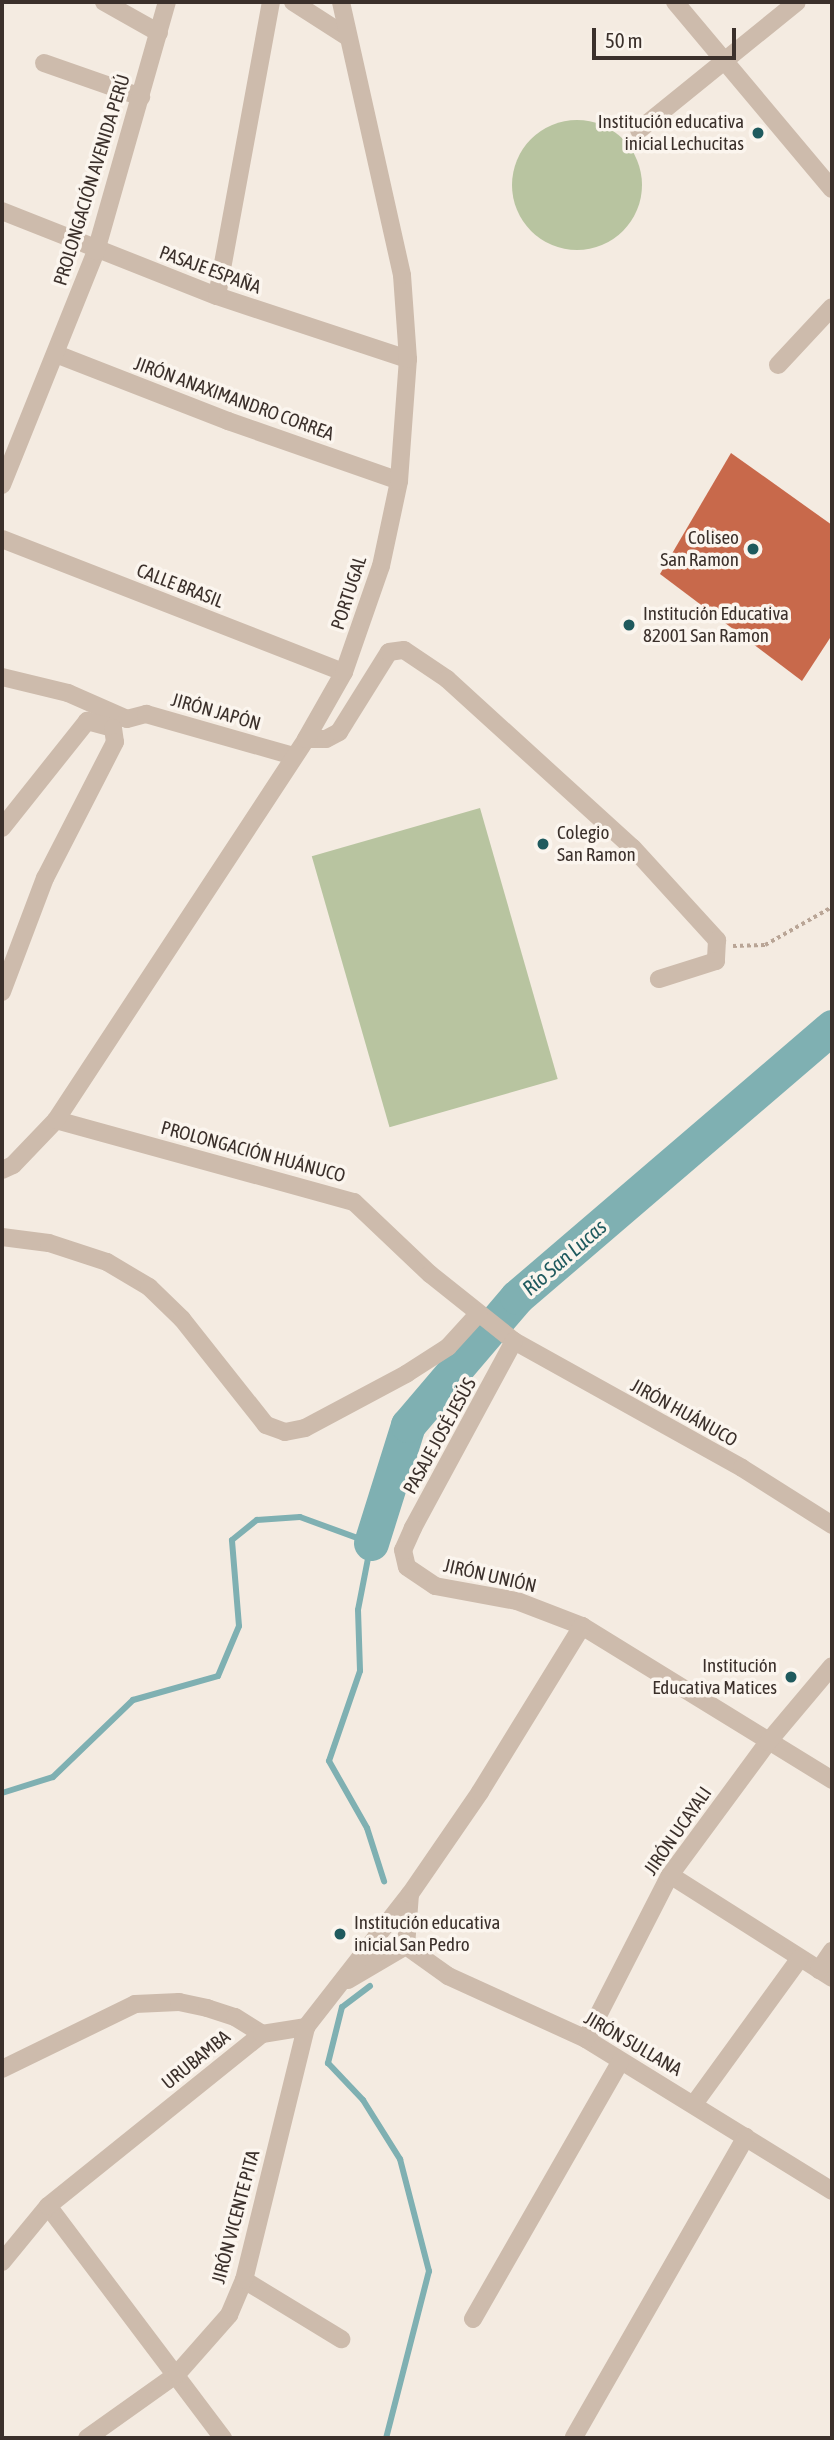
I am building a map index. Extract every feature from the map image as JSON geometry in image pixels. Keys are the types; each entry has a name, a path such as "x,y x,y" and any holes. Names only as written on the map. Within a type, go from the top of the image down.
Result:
{"street":[{"path":"104,2 159,33"},
{"name":"PROLONGACIÓN AVENIDA PERÚ","path":"2,485 96,251 167,2"},
{"path":"217,296 271,2"},
{"path":"293,2 346,36"},
{"name":"PORTUGAL","path":"2,1170 13,1165 56,1120 306,738 344,672 381,566 399,481 408,359 400,256 346,36 341,2"},
{"path":"675,2 722,63 832,189"},
{"path":"639,130 797,2"},
{"path":"44,63 141,97"},
{"name":"PASAJE ESPAÑA","path":"2,211 96,251 217,296 408,359"},
{"path":"778,365 832,307"},
{"name":"JIRÓN ANAXIMANDRO CORREA","path":"56,354 228,421 399,481"},
{"name":"CALLE BRASIL","path":"2,539 344,672"},
{"path":"306,738 326,739 339,732 389,652 404,650 447,680 633,848 717,940 716,961 659,979"},
{"name":"JIRÓN JAPÓN","path":"2,677 68,693 120,723 146,714 293,756"},
{"path":"2,828 87,721 120,723 115,742 45,878 2,992"},
{"name":"PROLONGACIÓN HUÁNUCO","path":"56,1120 354,1202 482,1316 510,1337"},
{"path":"2,1237 49,1243 107,1262 149,1287 182,1319 266,1425 285,1432 305,1428 407,1374 448,1347 482,1316"},
{"name":"JIRÓN HUÁNUCO","path":"510,1337 742,1468 832,1525"},
{"name":"PASAJE JOSÉ JESÚS","path":"403,1550 510,1337"},
{"name":"JIRÓN UNIÓN","path":"403,1550 407,1567 435,1586 517,1601 583,1626 832,1780"},
{"path":"306,2027 410,1894 480,1792 583,1626"},
{"name":"JIRÓN UCAYALI","path":"586,2039 670,1874 768,1742 832,1666"},
{"path":"670,1874 826,1974 832,1951"},
{"path":"340,1985 406,1946 410,1894"},
{"name":"JIRÓN SULLANA","path":"406,1946 448,1976 586,2039 832,2191"},
{"path":"694,2104 800,1958"},
{"path":"2,2069 135,2004 179,2002 207,2008 235,2017 262,2034"},
{"name":"URUBAMBA","path":"2,2262 48,2206 262,2034 306,2027"},
{"name":"JIRÓN VICENTE PITA","path":"87,2438 177,2374 229,2315 244,2280 306,2027"},
{"path":"473,2319 620,2062"},
{"path":"574,2437 746,2137"},
{"path":"48,2206 223,2438"},
{"path":"244,2280 341,2339"}],"path":[{"path":"717,940 735,947 765,945 832,907"}],"green space":[{"path":"577,120 602,125 623,139 637,160 642,185 637,210 623,231 602,245 577,250 552,245 531,231 517,210 512,185 517,160 531,139 552,125"},
{"path":"480,808 558,1079 390,1127 312,856"}],"building":[{"name":"Coliseo San Ramon","path":"731,453 832,525 832,635 802,681 660,574"}],"waterway":[{"name":"Río San Lucas","path":"371,1543 408,1425 517,1297 832,1027"},
{"path":"2,1793 53,1777 133,1700 218,1676 239,1626 232,1540 257,1520 300,1517 371,1543 358,1610 360,1671 329,1761 367,1828 384,1881"},
{"path":"370,1986 342,2007 328,2063 363,2100 400,2159 429,2271 386,2438"}],"place":[{"name":"Institución educativa inicial Lechucitas","path":"758,133"},
{"name":"Coliseo San Ramon","path":"753,549"},
{"name":"Institución Educativa 82001 San Ramon","path":"629,625"},
{"name":"Colegio San Ramon","path":"543,844"},
{"name":"Institución Educativa Matices","path":"791,1677"},
{"name":"Institución educativa inicial San Pedro","path":"340,1934"}]}
